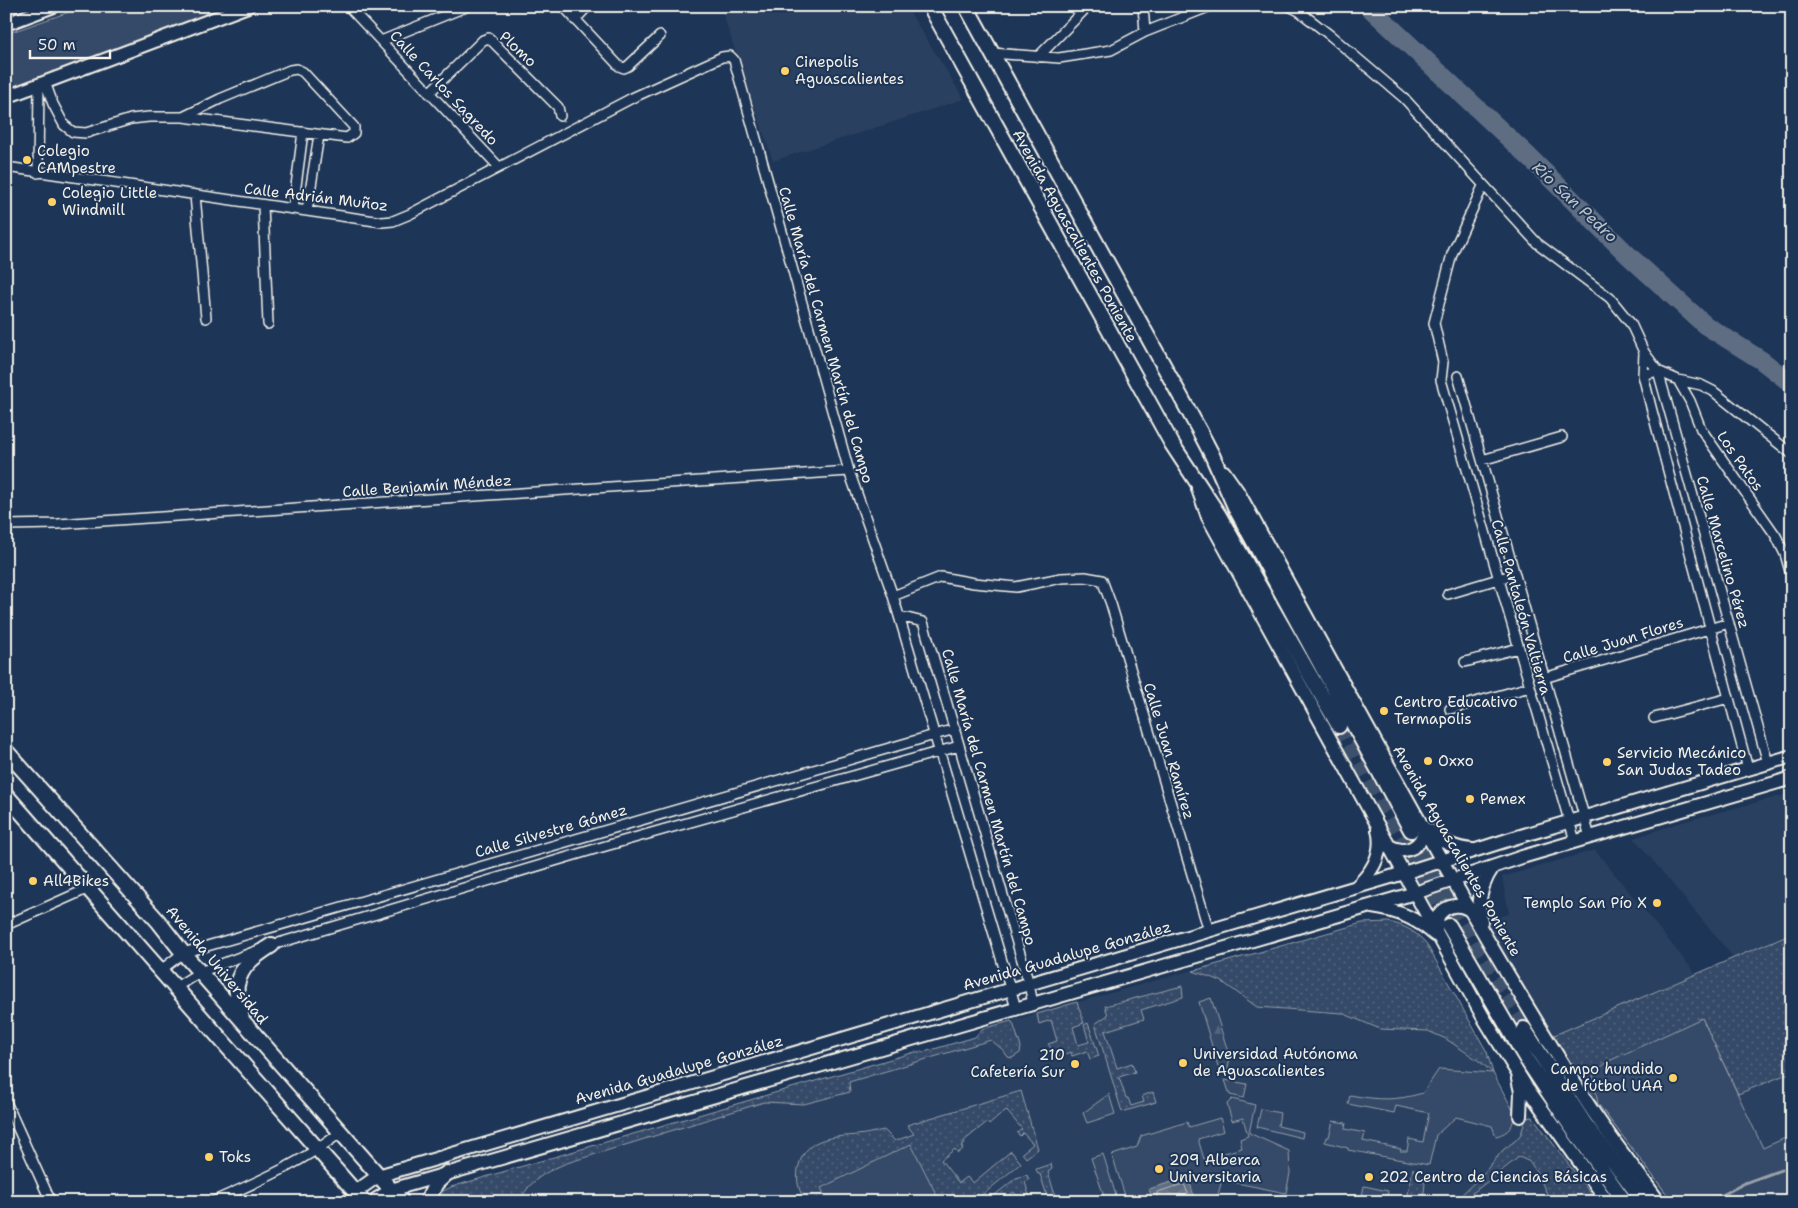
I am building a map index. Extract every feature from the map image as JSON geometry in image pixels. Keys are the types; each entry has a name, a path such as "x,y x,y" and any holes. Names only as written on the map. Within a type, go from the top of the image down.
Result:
{"main road":[{"path":"6,24 54,6"},
{"path":"6,96 248,6"},
{"name":"Avenida Aguascalientes Poniente","path":"930,6 1172,444 1218,514 1339,726"},
{"name":"Avenida Aguascalientes Poniente","path":"966,6 1212,455 1236,509 1418,826 1443,861 1537,1023 1587,1103 1659,1202"},
{"name":"Avenida Aguascalientes Poniente","path":"1195,480 1208,517 1415,893 1568,1122 1625,1202"},
{"name":"Avenida Universidad","path":"6,750 158,921 242,1021 402,1202"},
{"name":"Avenida Guadalupe González","path":"359,1197 378,1176 1355,888 1792,756"},
{"path":"372,1202 391,1190 1415,893 1575,841 1792,778"},
{"path":"6,794 359,1197"},
{"path":"1355,888 1370,872 1378,855 1380,837 1374,818"},
{"path":"1389,846 1404,851 1414,847 1422,839 1418,826"},
{"path":"1418,826 1446,843 1466,850 1476,850"},
{"path":"1486,934 1480,915 1480,896 1484,881 1493,867"},
{"path":"1442,932 1435,926 1438,916 1449,906 1460,905 1473,913"},
{"path":"1367,907 1390,910 1407,916 1426,927 1442,932"},
{"name":"Avenida Aguascalientes Poniente","path":"1442,932 1516,1072 1608,1202"},
{"path":"242,1021 237,986 240,977 244,968 254,957 272,945"},
{"path":"1524,1029 1555,1080 1602,1148 1644,1202"},
{"path":"1516,1072 1521,1092 1520,1116"},
{"path":"495,1142 499,1158"},
{"path":"427,1202 436,1184 448,1173"}],"street":[{"name":"Calle Carlos Sagredo","path":"348,6 499,167"},
{"path":"381,41 468,6"},
{"path":"563,6 574,20 619,66 624,68 660,36"},
{"path":"574,20 588,6"},
{"path":"1038,57 1088,6"},
{"path":"1143,6 1145,32"},
{"path":"992,53 1059,58 1111,50 1145,32 1211,6"},
{"name":"Calle Marcelino Pérez","path":"1289,6 1299,11 1331,36 1404,98 1537,243 1610,298 1631,324 1644,352 1658,371 1768,763"},
{"name":"Plomo","path":"430,93 483,40 489,38 558,107 560,116"},
{"name":"Calle Adrián Muñoz","path":"6,168 307,212 382,222 393,221 410,214 641,94 722,57 730,56 734,60"},
{"name":"Calle María del Carmen Martín del Campo","path":"734,60 849,472 893,596 1016,1008"},
{"path":"42,83 64,124 73,132 86,133 131,119 184,117 347,138 354,134 354,127 303,72 297,69 290,70 220,99 184,117"},
{"path":"38,173 42,83"},
{"path":"293,209 303,132"},
{"path":"307,212 319,134"},
{"path":"1458,376 1441,380 1443,362 1434,323 1452,254 1483,186"},
{"path":"195,196 206,318"},
{"path":"263,205 268,324"},
{"name":"Calle Marcelino Pérez","path":"1644,352 1643,375 1748,769"},
{"path":"1443,362 1458,376"},
{"path":"1643,375 1658,371 1678,380 1701,384 1792,454"},
{"name":"Calle Pantaleón Valtierra","path":"1458,376 1590,837"},
{"name":"Calle Pantaleón Valtierra","path":"1441,380 1575,841"},
{"name":"Los Patos","path":"1678,380 1690,401 1701,428 1776,536 1785,554 1792,578"},
{"path":"1482,460 1562,437"},
{"name":"Calle Benjamín Méndez","path":"6,525 58,524 849,472"},
{"path":"1448,594 1514,574"},
{"name":"Calle Juan Ramírez","path":"893,596 941,577 974,584 1016,587 1061,578 1085,577 1102,580 1111,604 1209,931"},
{"name":"Calle María del Carmen Martín del Campo","path":"899,616 923,622 1029,984 1033,1004"},
{"name":"Calle Juan Flores","path":"1544,678 1729,623"},
{"path":"1465,662 1518,648"},
{"path":"1450,709 1530,687"},
{"path":"1654,718 1729,698"},
{"name":"Calle Silvestre Gómez","path":"161,970 183,953 955,729"},
{"name":"Calle Silvestre Gómez","path":"176,987 200,972 272,945 595,849 959,746"},
{"path":"819,768 824,784"},
{"path":"6,926 89,888"},
{"path":"6,1102 51,1202"},
{"path":"212,1202 264,1179 319,1150 341,1132"}],"shaded area":[{"path":"720,6 906,6 964,99 773,161"},
{"path":"1792,793 1792,1202 1673,1202 1598,1104 1578,1083 1492,931 1489,919 1509,914 1502,877 1595,850 1696,974 1733,957 1634,838 1682,822"},
{"name":"Universidad Autónoma de Aguascalientes","path":"1388,922 1408,928 1426,943 1487,1052 1493,1073 1511,1106 1527,1110 1597,1202 434,1202 441,1192 451,1187 915,1052 924,1052 975,1037 982,1029 1362,923"}],"green space":[{"path":"86,6 232,6 6,91 6,34"},
{"path":"1388,922 1409,929 1426,943 1487,1052 1493,1073 1479,1061 1446,1039 1428,1031 1380,1029 1342,1013 1257,1007 1221,981 1193,971 1362,923"},
{"path":"1792,933 1792,1072 1738,1094 1702,1018 1665,1192 1598,1104 1578,1083 1552,1036"},
{"path":"1182,986 1183,997 1141,1010 1144,1019 1105,1031 1117,1068 1132,1063 1135,1072 1119,1077 1126,1098 1128,1098 1131,1106 1144,1102 1142,1096 1153,1092 1156,1102 1122,1112 1095,1024 1108,1015 1105,1006"},
{"path":"1211,998 1230,1058 1227,1072 1220,1073 1199,1002"},
{"path":"1077,1002 1084,1023 1073,1027 1078,1045 1089,1042 1084,1025 1088,1023 1099,1056 1090,1059 1087,1051 1072,1056 1071,1052 1057,1057 1048,1044 1057,1041 1051,1020 1039,1024 1037,1014"},
{"path":"1702,1018 1763,1148 1792,1135 1792,1202 1673,1202 1598,1104 1593,1073 1609,1061"},
{"path":"1011,1021 1021,1047 1020,1053 1012,1058 1008,1057 991,1040 849,1082 850,1092 804,1104 764,1102 567,1163 539,1178 528,1188 520,1202 434,1202 438,1194 451,1187 915,1052 924,1052 975,1037 982,1029"},
{"path":"1439,1069 1493,1073 1514,1112 1512,1125 1508,1131 1496,1136 1492,1126 1456,1117 1436,1135 1429,1165 1348,1150 1348,1148 1325,1142 1326,1137 1329,1137 1333,1121 1346,1123 1345,1129 1365,1133 1363,1141 1401,1149 1400,1151 1407,1151 1409,1139 1423,1142 1429,1113 1396,1106 1394,1113 1348,1104 1350,1095 1387,1099 1423,1093"},
{"path":"1225,1080 1247,1084 1244,1098 1230,1095"},
{"path":"1021,1091 1038,1149 1026,1158 1022,1153 1033,1144 1023,1133 1020,1136 1017,1133 1022,1129 1006,1110 989,1125 987,1122 964,1141 965,1143 961,1146 963,1149 958,1153 955,1149 941,1160 959,1183 967,1177 973,1183 1011,1151 1021,1163 974,1202 806,1202 802,1194 798,1182 798,1169 802,1157 815,1143 834,1137 884,1130 895,1141 914,1134 907,1125"},
{"path":"1109,1094 1115,1114 1087,1123 1083,1113"},
{"path":"1232,1099 1255,1105 1249,1133 1289,1151 1290,1173 1286,1193 1222,1180 1216,1202 1127,1202 1112,1155 1137,1147 1141,1136 1187,1122 1189,1127 1220,1118 1224,1131 1198,1139 1204,1159 1242,1148 1240,1139 1248,1136 1243,1118 1232,1121 1227,1104"},
{"path":"1261,1109 1280,1113 1278,1126 1303,1132 1302,1138 1257,1127"},
{"path":"1533,1117 1597,1202 1551,1202 1530,1162 1519,1157 1461,1202 1454,1202 1483,1174 1503,1150 1516,1140 1521,1134 1526,1118"},
{"path":"911,1144 940,1202 828,1202 821,1188"},
{"path":"1103,1154 1118,1202 1106,1202 1091,1158"},
{"path":"1051,1164 1052,1169 1048,1172 1057,1202 1049,1202 1040,1174 1038,1174 1036,1169"},
{"path":"1413,1168 1425,1183 1423,1202 1389,1202 1390,1197 1407,1200"},
{"path":"1027,1175 1029,1180 1025,1182 1031,1202 1022,1202 1014,1192 1001,1202 986,1202 1016,1178"},
{"path":"1364,1186 1388,1191 1386,1202 1361,1202"}],"water":[{"path":"1188,1177 1196,1202 1153,1202 1149,1189"}],"waterway":[{"name":"Río San Pedro","path":"1368,6 1528,156 1629,256 1705,325 1761,360 1792,384"},
{"path":"1709,1202 1745,1183 1792,1166"}],"tunnel":[{"path":"1339,726 1449,926"},
{"path":"1412,832 1524,1029"}],"place":[{"name":"Cinepolis Aguascalientes","path":"785,71"},
{"name":"Colegio CAMpestre","path":"27,160"},
{"name":"Colegio Little Windmill","path":"52,202"},
{"name":"Centro Educativo Termapolis","path":"1384,711"},
{"name":"Oxxo","path":"1428,761"},
{"name":"Servicio Mecánico San Judas Tadeo","path":"1607,762"},
{"name":"Pemex","path":"1470,799"},
{"name":"All4Bikes","path":"33,881"},
{"name":"Templo San Pío X","path":"1657,903"},
{"name":"Universidad Autónoma de Aguascalientes","path":"1183,1063"},
{"name":"210 Cafetería Sur","path":"1075,1064"},
{"name":"Campo hundido de fútbol UAA","path":"1673,1078"},
{"name":"Toks","path":"209,1157"},
{"name":"209 Alberca Universitaria","path":"1159,1169"},
{"name":"202 Centro de Ciencias Básicas","path":"1369,1177"}]}
